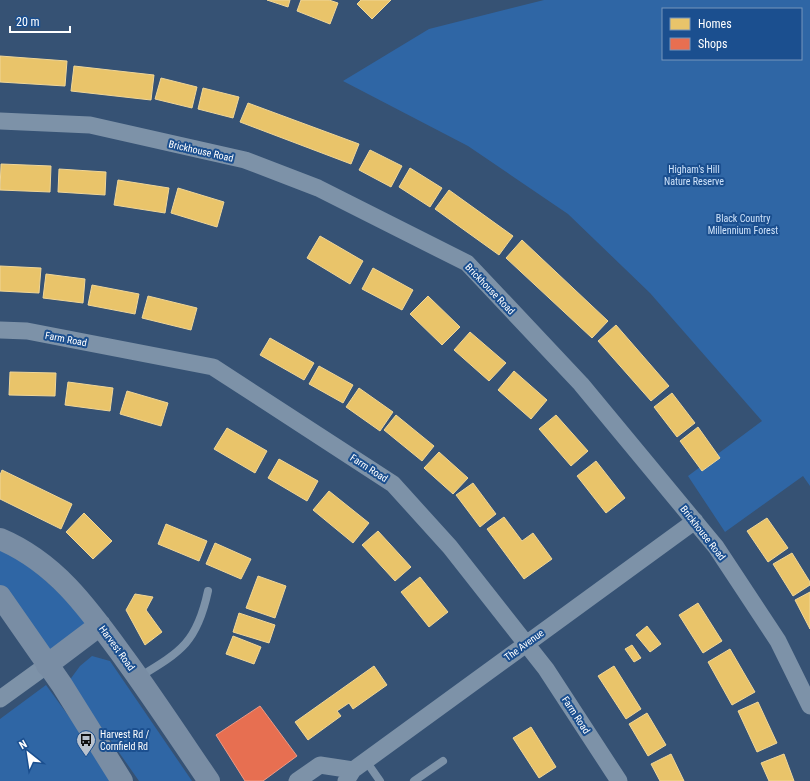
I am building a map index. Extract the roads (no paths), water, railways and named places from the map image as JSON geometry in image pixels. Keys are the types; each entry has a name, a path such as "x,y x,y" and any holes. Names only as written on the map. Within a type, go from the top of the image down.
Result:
{"street":[{"name":"Brickhouse Road","path":"0,120 90,125 245,160 318,188 467,263 581,384 716,547 778,641 810,706"},
{"name":"Farm Road","path":"0,330 27,331 213,367 393,484 450,547 546,669 619,781"},
{"name":"The Avenue","path":"355,771 526,643 695,521"},
{"name":"Harvest Road","path":"0,539 12,544 43,563 64,581 100,625 209,781"},
{"path":"0,596 47,665 62,684 122,781"},
{"path":"0,699 100,625"},
{"path":"297,781 320,764 355,771"}],"lane":[{"path":"138,678 180,651 194,633 204,612 208,591"},
{"path":"414,781 443,761"},
{"path":"355,771 380,781"}],"place":[{"name":"Harvest Rd / Cornfield Rd","path":"86,757"}],"park label":[{"name":"Higham's Hill Nature Reserve","path":"694,174"},
{"name":"Black Country Millennium Forest","path":"743,224"}]}
